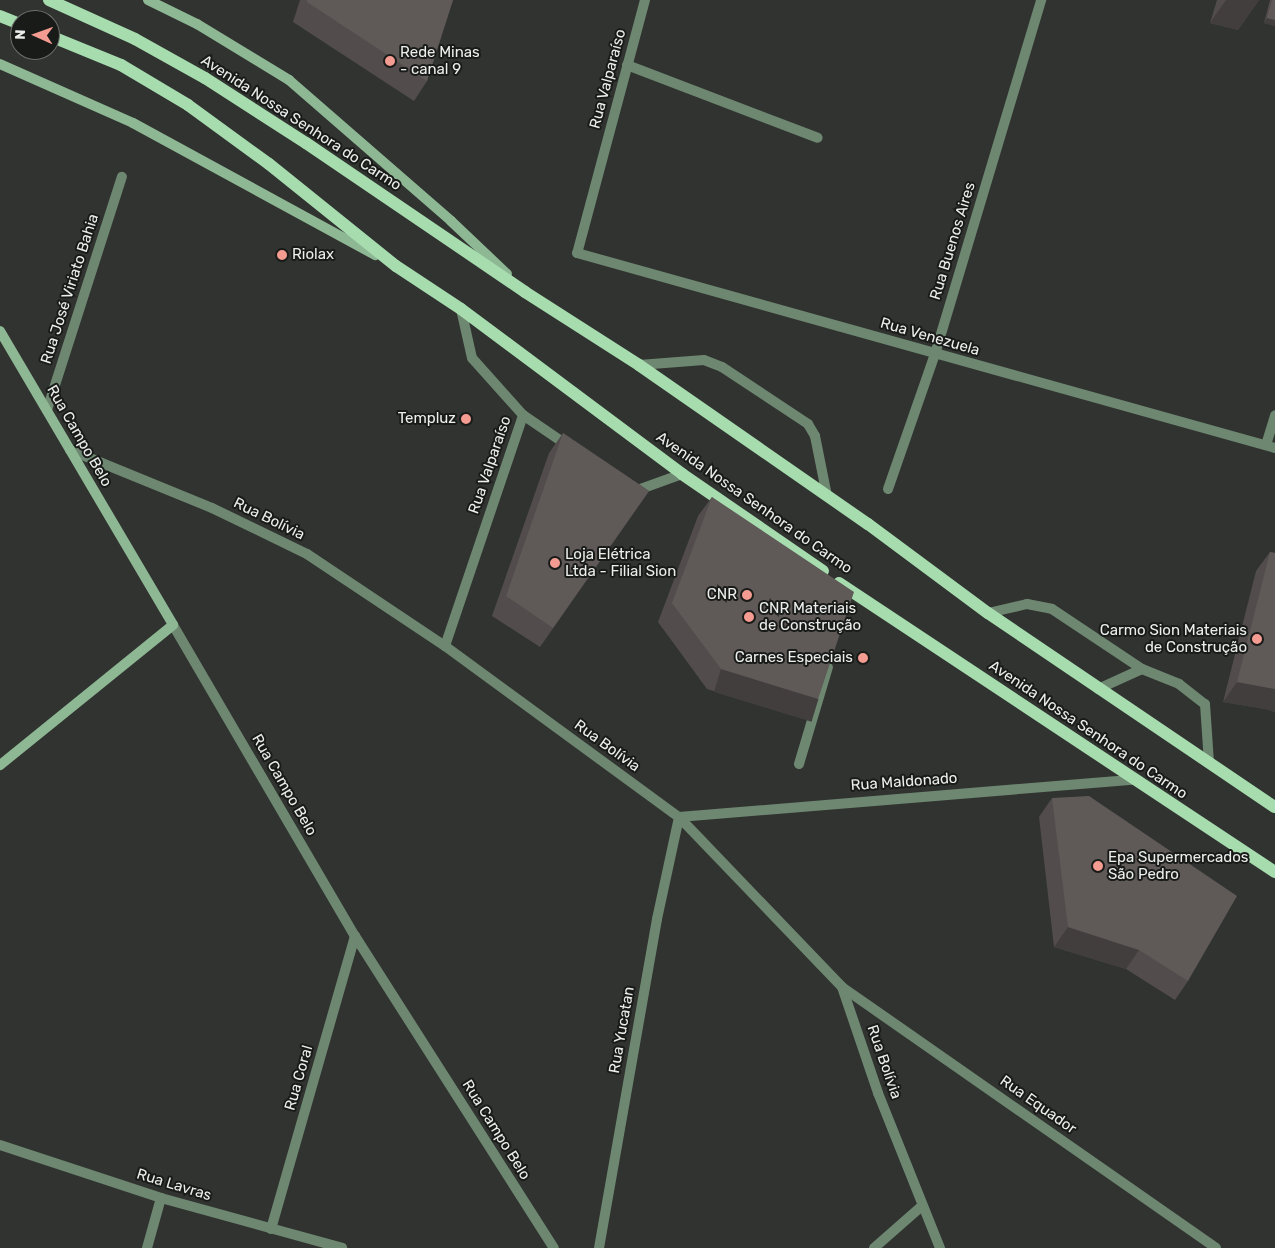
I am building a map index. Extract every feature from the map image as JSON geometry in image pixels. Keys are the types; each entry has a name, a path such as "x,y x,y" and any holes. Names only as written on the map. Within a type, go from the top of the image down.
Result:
{"main road":[{"name":"Avenida Nossa Senhora do Carmo","path":"49,0 135,39 205,78 525,292 639,365 827,496 988,613 1275,807"},
{"name":"Avenida Nossa Senhora do Carmo","path":"60,40 121,65 188,105 269,164 396,266 460,308 682,474 850,596 1275,872"}],"street":[{"name":"Avenida Nossa Senhora do Carmo","path":"148,0 197,24 289,80 451,220 525,292"},
{"name":"Rua Valparaíso","path":"577,254 644,0"},
{"name":"Rua Buenos Aires","path":"888,489 935,354 1041,0"},
{"name":"Avenida Nossa Senhora do Carmo","path":"0,64 133,122 396,266"},
{"path":"627,65 818,138"},
{"path":"0,71 12,69"},
{"name":"Rua José Viriato Bahia","path":"47,410 122,177"},
{"name":"Rua Venezuela","path":"577,254 1271,447"},
{"name":"Rua Valparaíso","path":"445,646 524,415 472,358 460,308"},
{"name":"Rua Campo Belo","path":"0,331 356,936 554,1248"},
{"path":"639,365 704,360 722,367 808,424 815,436 827,496"},
{"path":"524,415 579,453"},
{"path":"1271,447 1275,415"},
{"name":"Rua Bolívia","path":"70,450 212,508 307,554 445,646 679,818 842,987 878,1093 940,1248"},
{"path":"619,480 635,491 682,474"},
{"path":"988,613 1027,604 1052,609 1142,669 1179,684 1205,704 1209,762"},
{"path":"2,761 173,625"},
{"path":"799,764 832,655"},
{"path":"1098,689 1142,669"},
{"name":"Rua Maldonado","path":"679,818 1132,780"},
{"name":"Rua Yucatan","path":"599,1248 657,919 679,818"},
{"name":"Rua Coral","path":"271,1229 356,936"},
{"name":"Rua Equador","path":"842,987 1216,1248"},
{"name":"Rua Lavras","path":"0,1146 161,1198 342,1248"},
{"path":"148,1248 161,1198"},
{"path":"874,1248 922,1206"}],"building":[{"name":"Rede Minas - canal 9","path":"307,0 453,0 427,81 307,2"},
{"path":"1272,0 1275,0 1275,20 1267,18"},
{"name":"Loja Elétrica Ltda - Filial Sion","path":"563,433 649,491 553,628 506,596"},
{"name":"CNR Materiais de Construção","path":"712,497 854,592 818,699 721,669 672,603"},
{"path":"1270,552 1275,553 1275,689 1237,682"},
{"name":"Epa Supermercados São Pedro","path":"1089,796 1237,896 1188,981 1139,950 1068,927 1052,798"}],"place":[{"name":"Rede Minas - canal 9","path":"390,61"},
{"name":"Riolax","path":"282,255"},
{"name":"Templuz","path":"466,419"},
{"name":"Loja Elétrica Ltda - Filial Sion","path":"555,563"},
{"name":"CNR","path":"747,595"},
{"name":"CNR Materiais de Construção","path":"749,617"},
{"name":"Carmo Sion Materiais de Construção","path":"1257,639"},
{"name":"Carnes Especiais","path":"863,658"},
{"name":"Epa Supermercados São Pedro","path":"1098,866"}]}
